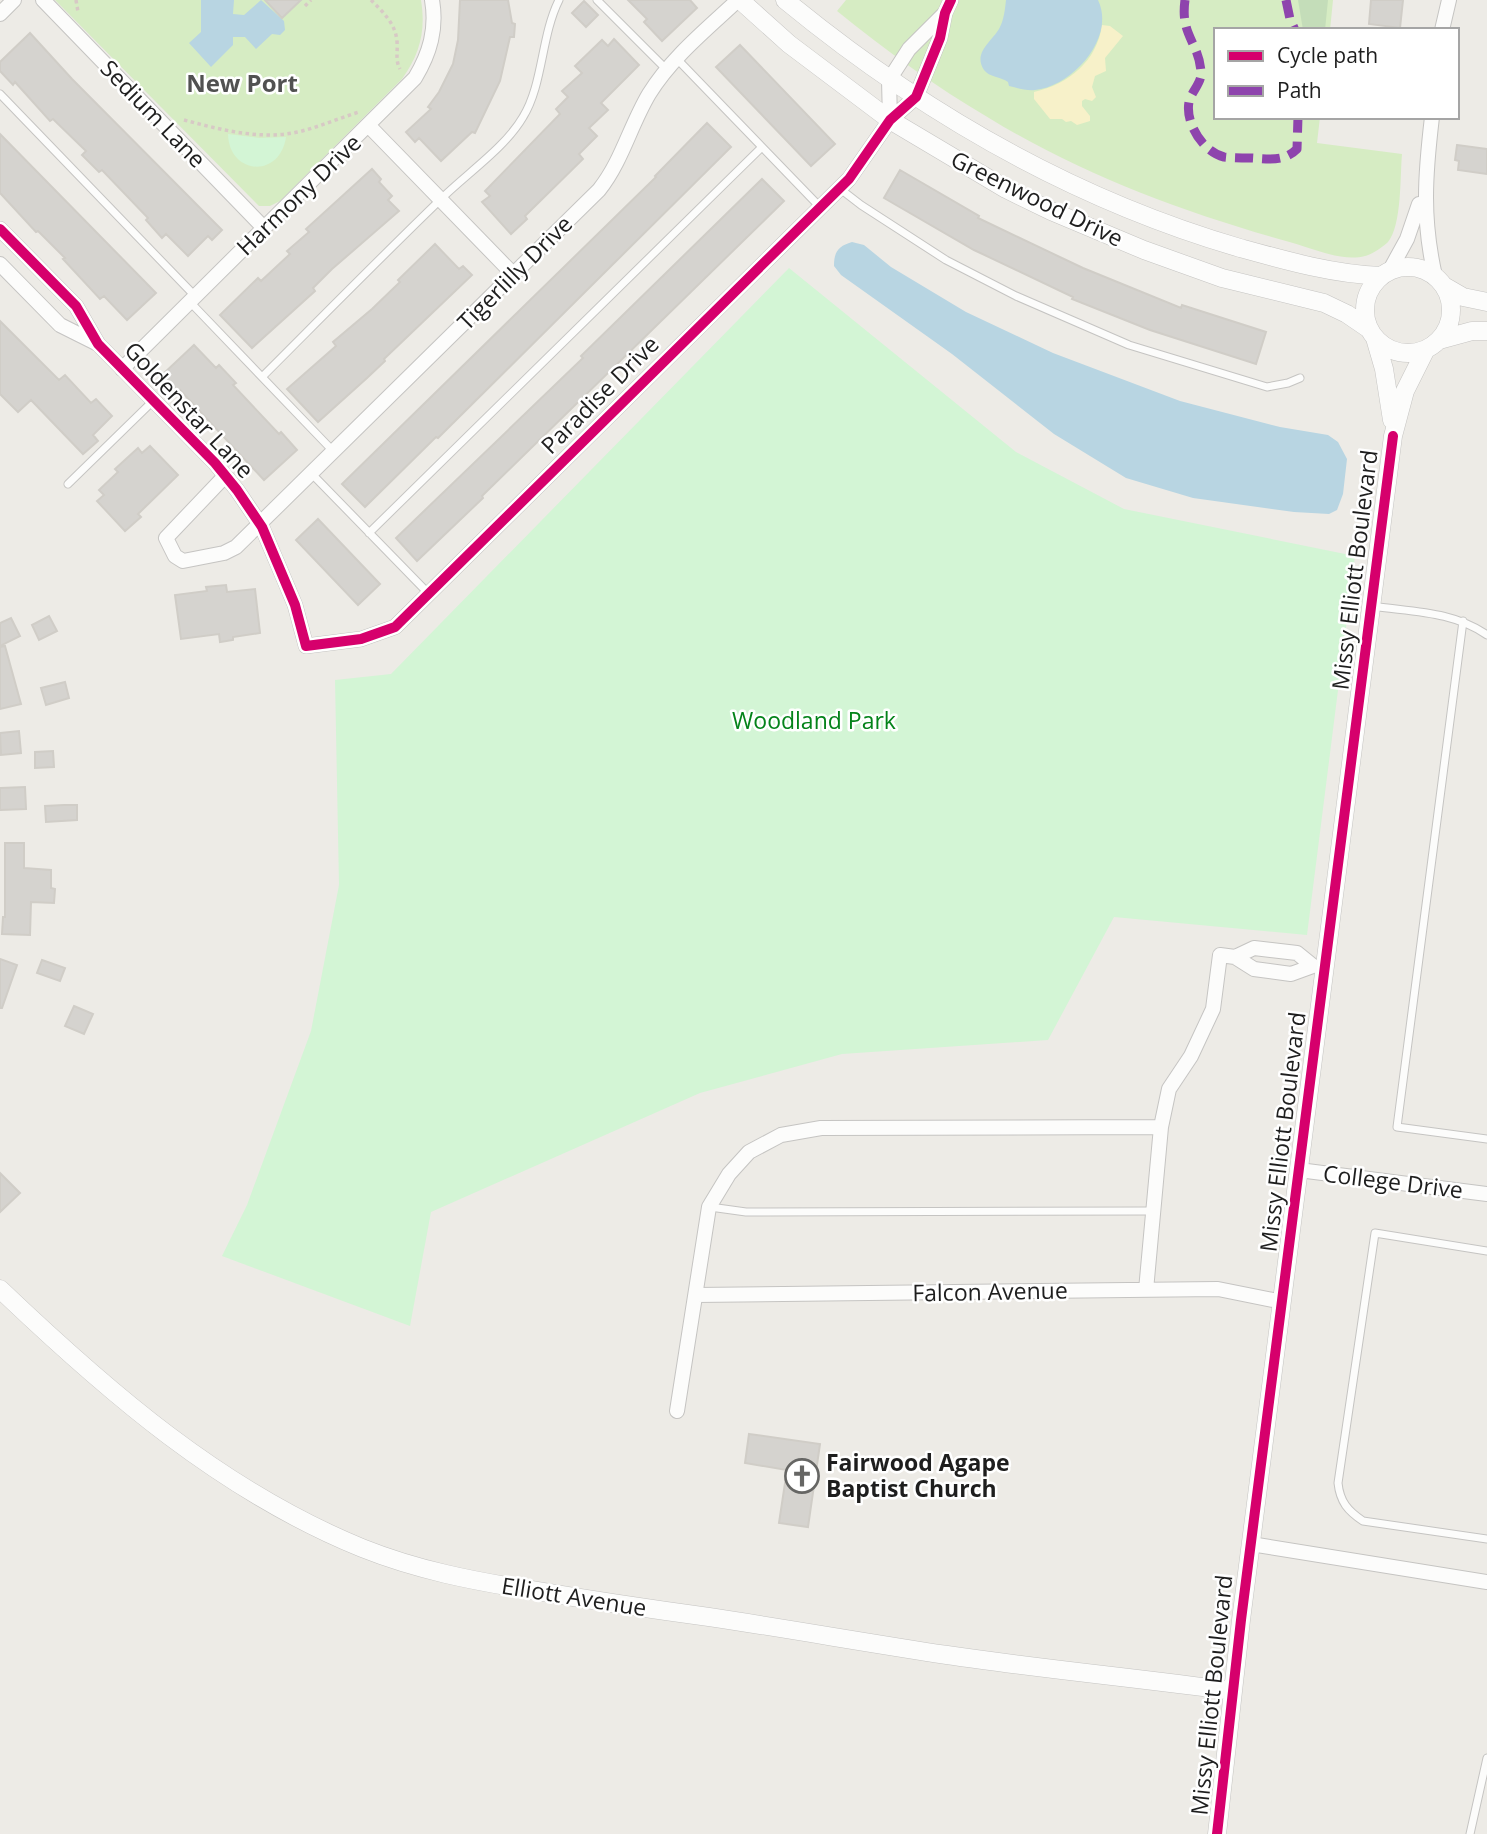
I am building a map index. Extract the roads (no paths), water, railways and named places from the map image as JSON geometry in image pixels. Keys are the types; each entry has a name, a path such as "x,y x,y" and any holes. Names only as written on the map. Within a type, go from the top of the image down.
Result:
{"street":[{"path":"0,14 14,0"},
{"name":"Sedium Lane","path":"43,0 264,228"},
{"name":"Harmony Drive","path":"122,369 415,78 425,62 433,32 435,16 432,0"},
{"name":"Tigerlilly Drive","path":"225,476 166,538 175,556 183,561 224,553 236,547 599,190 613,172 639,114 672,64 739,0"},
{"name":"Greenwood Drive","path":"739,0 789,44 890,120 951,158 1051,211 1144,250 1222,278 1324,303 1347,314 1372,333"},
{"name":"Greenwood Drive","path":"785,0 889,80 998,147 1060,179 1139,214 1197,235 1275,258 1352,274 1386,273"},
{"path":"1442,28 1449,0"},
{"path":"890,120 889,80 909,49 948,7"},
{"path":"916,97 940,38 948,7"},
{"name":"Paradise Drive","path":"306,646 361,639 395,627 849,179 890,120 916,97"},
{"path":"1432,119 1425,182 1425,219 1440,281 1450,299 1451,314 1447,328 1432,344"},
{"path":"369,126 513,274"},
{"path":"1425,182 1416,218 1386,273 1371,286 1366,300 1365,314 1372,333 1384,345 1404,353 1472,331 1487,331"},
{"name":"Goldenstar Lane","path":"0,229 76,306 98,344 225,476 260,523 295,605 306,646"},
{"name":"Goldenstar Lane","path":"0,264 60,325 98,344"},
{"path":"1386,273 1411,267 1424,269 1463,298 1487,302"},
{"name":"Missy Elliott Boulevard","path":"1372,333 1391,401 1393,436"},
{"name":"Missy Elliott Boulevard","path":"1217,1834 1299,1170 1320,967 1372,606 1393,436 1405,391 1432,344"},
{"path":"1227,956 1254,948 1297,953 1320,967"},
{"path":"1227,956 1254,969 1291,974 1320,967"},
{"path":"1146,1290 1161,1127 1169,1089 1191,1056 1213,1009 1227,956"},
{"path":"677,1412 709,1207 729,1174 750,1152 781,1135 821,1128 1161,1127"},
{"name":"College Drive","path":"1299,1170 1487,1194"},
{"name":"Elliott Avenue","path":"0,1289 109,1389 183,1447 230,1479 299,1519 395,1561 458,1578 600,1602 950,1656 1233,1691"},
{"name":"Falcon Avenue","path":"696,1295 1218,1289 1283,1302"},
{"path":"1251,1544 1487,1582"}],"lane":[{"path":"262,377 441,199 510,135 524,116 533,93 551,17 559,0"},
{"path":"597,0 672,64 762,147 820,207"},
{"path":"0,94 333,451"},
{"path":"369,533 762,147"},
{"path":"839,188 946,260 1017,296 1129,345 1267,387 1288,383 1300,377"},
{"path":"68,484 153,401"},
{"path":"311,473 429,594"},
{"path":"1372,606 1463,621 1487,635"},
{"path":"1463,621 1397,1127 1487,1139"},
{"path":"709,1207 746,1212 1152,1211"},
{"path":"1487,1251 1375,1233 1338,1483 1339,1496 1349,1512 1363,1521 1487,1539"},
{"path":"1470,1834 1487,1758"}],"water":[{"path":"201,0 234,0 233,14 244,15 261,0 284,21 285,30 280,35 272,34 256,49 245,37 233,37 233,45 211,67 189,43 201,32"},
{"path":"1006,0 1098,0 1102,14 1096,44 1076,70 1049,87 1032,90 1009,86 1008,82 986,72 981,64 982,52 1001,24"},
{"path":"852,242 864,245 891,267 966,312 1053,353 1180,401 1280,427 1328,435 1338,442 1347,459 1343,494 1337,510 1329,514 1294,512 1193,498 1126,478 1054,434 952,354 841,275 834,266 836,253 843,245"}],"place":[{"name":"Fairwood Agape Baptist Church","path":"802,1476"}],"district":[{"name":"New Port","path":"242,84"}],"park label":[{"name":"Woodland Park","path":"814,721"}]}
